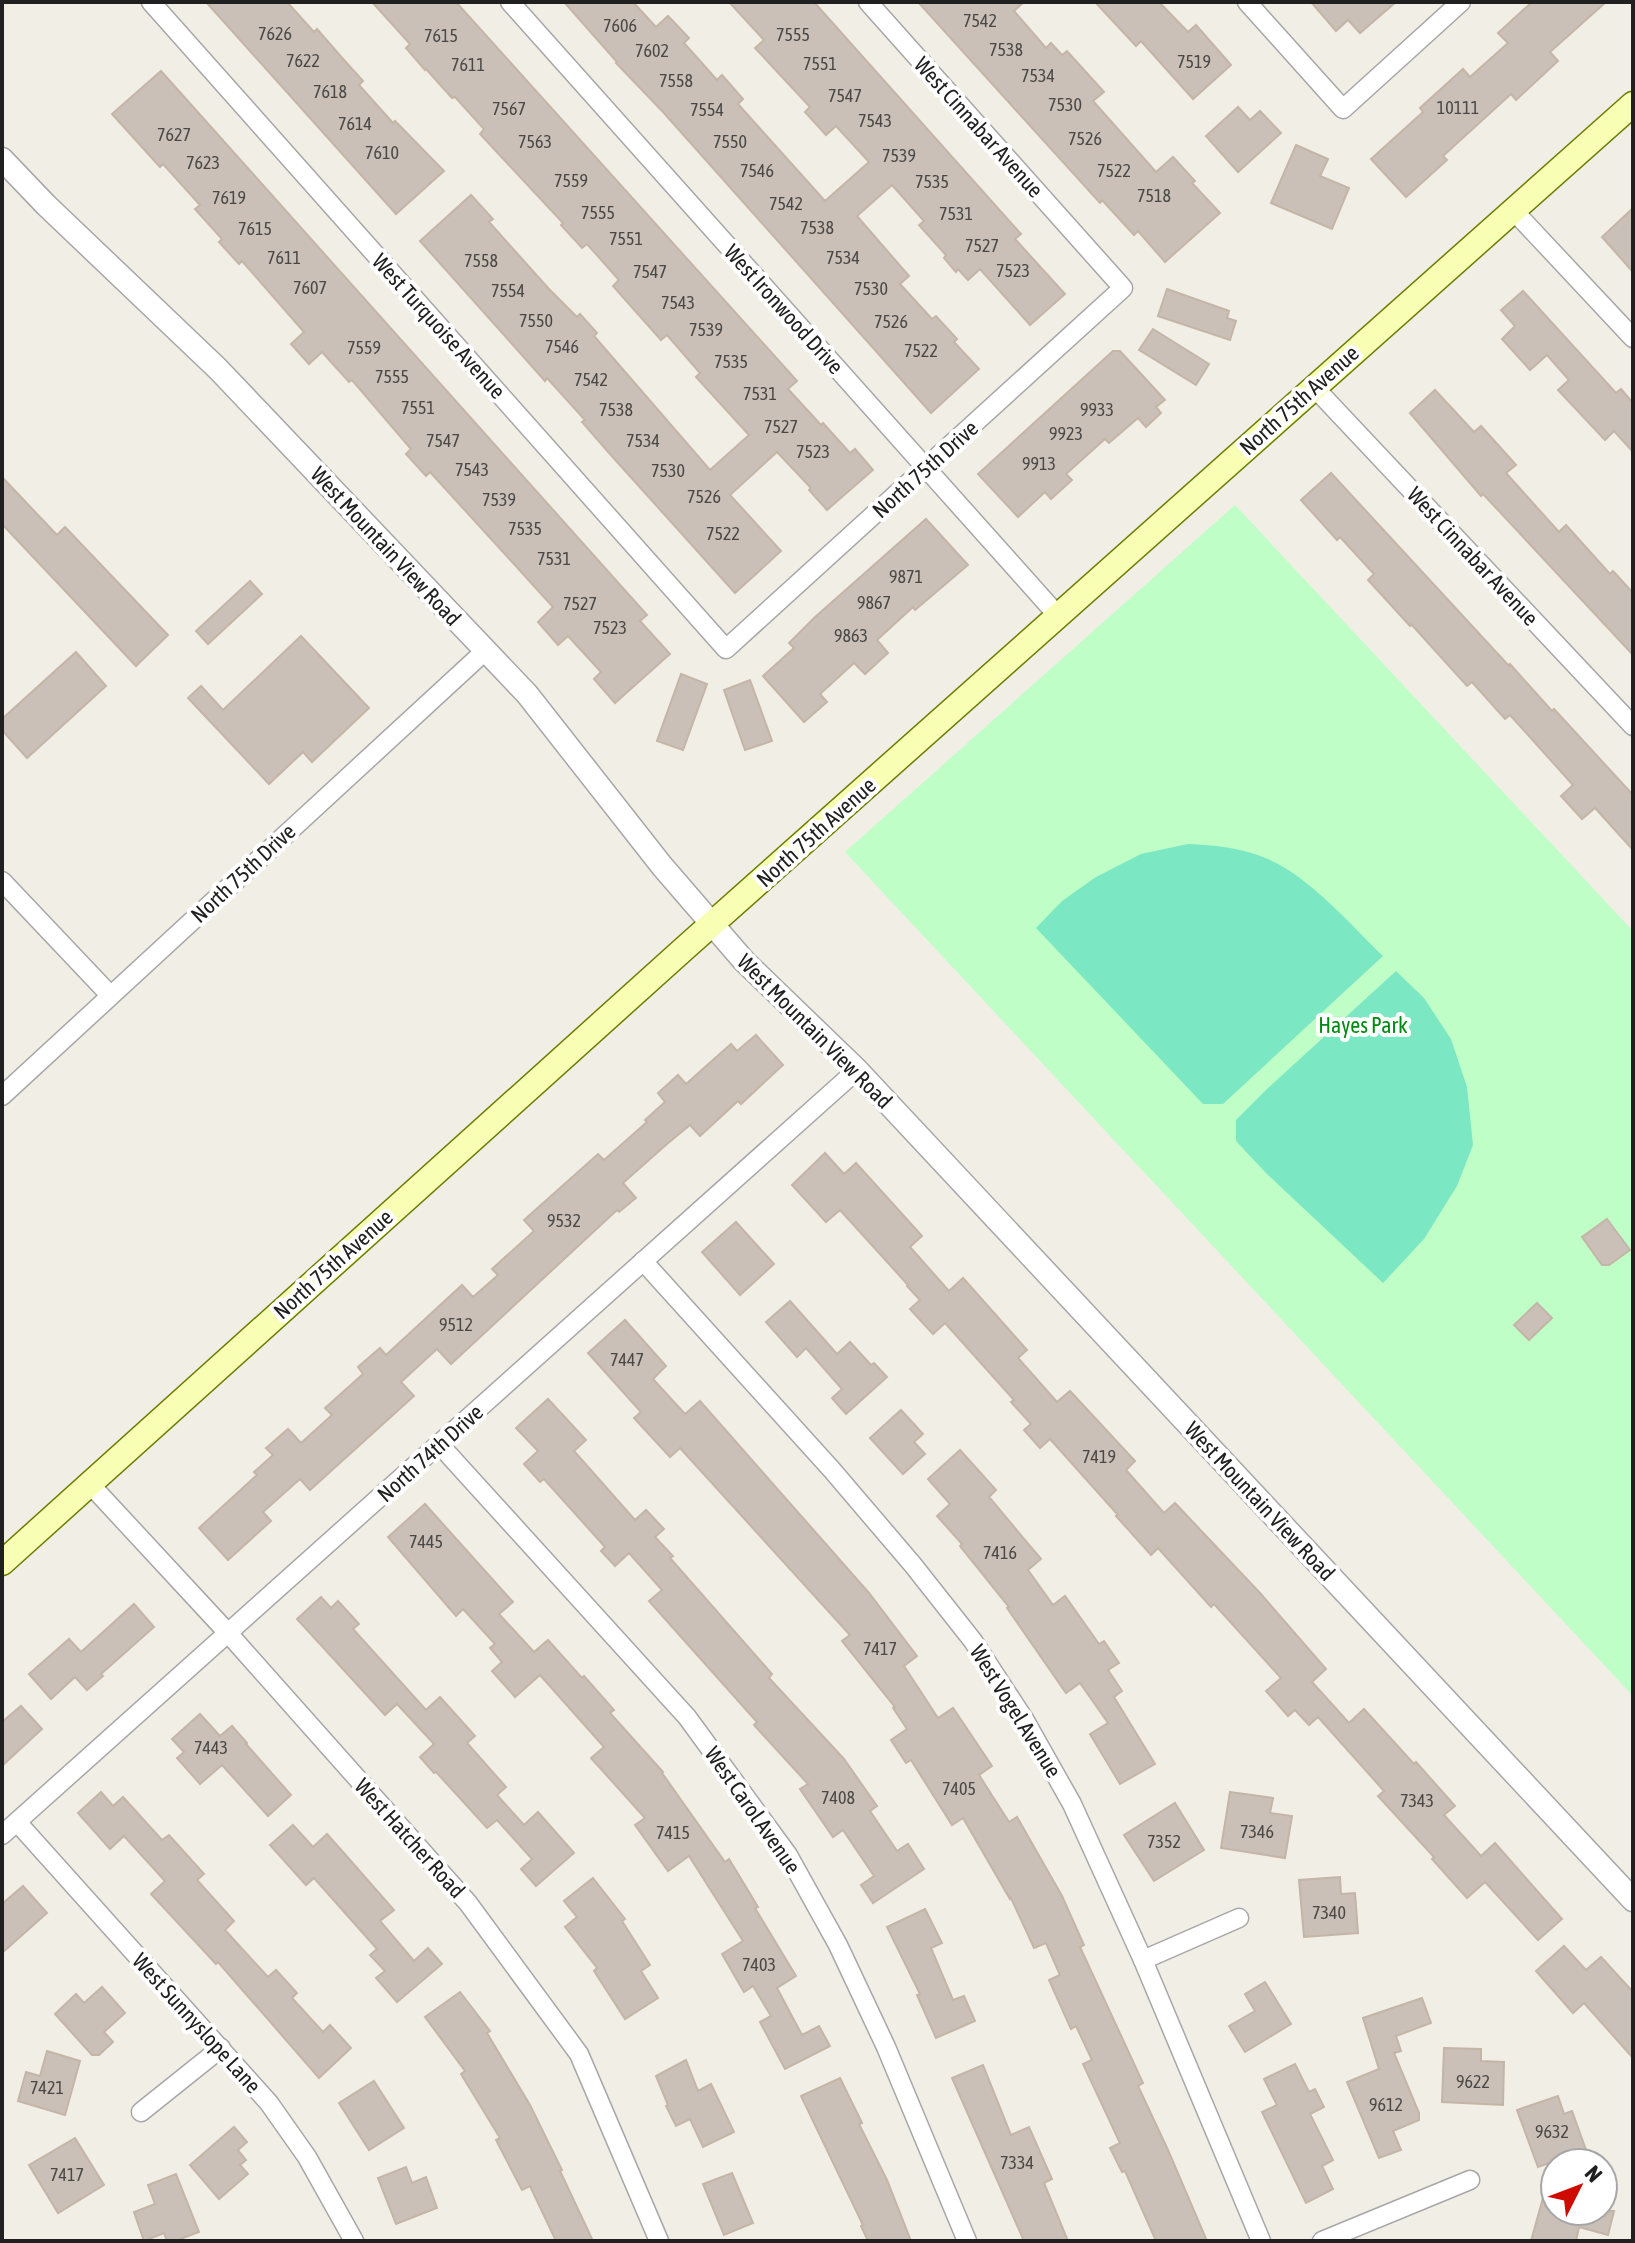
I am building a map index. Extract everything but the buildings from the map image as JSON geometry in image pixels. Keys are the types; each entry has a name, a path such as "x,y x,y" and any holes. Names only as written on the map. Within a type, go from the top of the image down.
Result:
{"main road":[{"name":"North 75th Avenue","path":"2,1563 712,924 1633,104"}],"street":[{"name":"West Turquoise Avenue","path":"151,2 726,649"},
{"name":"West Ironwood Drive","path":"510,2 1059,617"},
{"name":"West Cinnabar Avenue","path":"868,2 1123,288"},
{"path":"1247,2 1343,109 1461,2"},
{"name":"West Mountain View Road","path":"2,159 218,369 527,694 662,866 744,961 857,1070 1633,1900"},
{"path":"1513,210 1633,338"},
{"name":"North 75th Drive","path":"726,649 1123,288"},
{"name":"West Cinnabar Avenue","path":"1314,387 1633,726"},
{"name":"North 75th Drive","path":"2,1096 485,651"},
{"path":"2,881 110,995"},
{"name":"North 74th Drive","path":"2,1835 857,1070"},
{"name":"West Vogel Avenue","path":"643,1261 832,1470 913,1565 973,1641 1024,1719 1072,1804 1143,1960 1261,2241"},
{"name":"West Carol Avenue","path":"439,1444 687,1717 788,1855 838,1945 886,2047 967,2241"},
{"name":"West Hatcher Road","path":"89,1483 228,1633 468,1903 579,2054 659,2241"},
{"name":"West Sunnyslope Lane","path":"17,1822 269,2103 307,2157 354,2241"},
{"path":"1143,1960 1239,1918"},
{"path":"141,2112 221,2048"},
{"path":"1322,2241 1470,2180"}],"green space":[{"name":"Hayes Park","path":"1235,505 1633,931 1633,1696 845,852"},
{"path":"1188,844 1239,850 1284,867 1329,902 1383,956 1223,1104 1203,1104 1036,928 1062,901 1096,877 1141,854"},
{"path":"1396,971 1424,998 1451,1039 1467,1087 1473,1145 1457,1186 1424,1239 1383,1283 1236,1141 1236,1120"}]}
